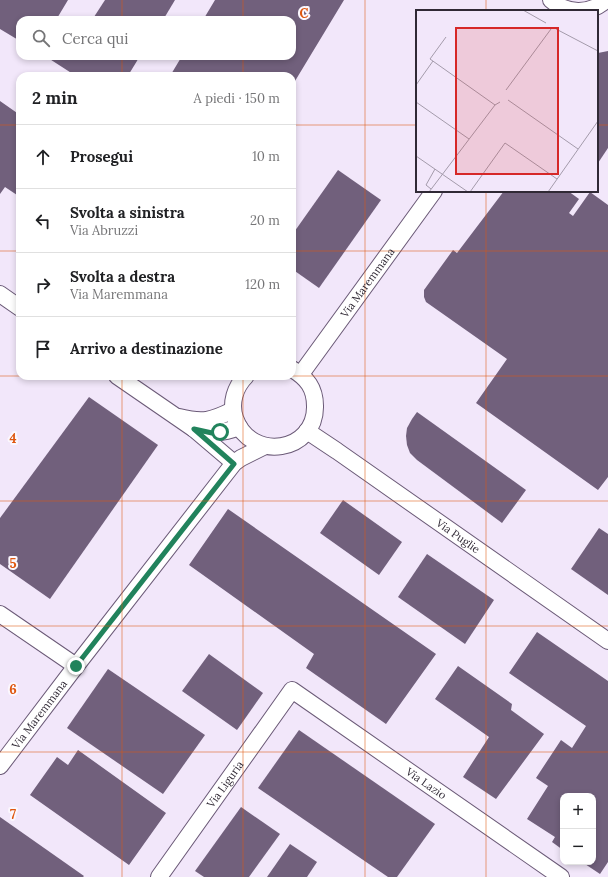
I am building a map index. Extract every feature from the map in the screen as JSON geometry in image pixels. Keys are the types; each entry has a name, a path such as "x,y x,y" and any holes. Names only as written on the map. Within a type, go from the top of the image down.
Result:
{"street":[{"path":"550,0 567,10"},
{"path":"590,10 603,7"},
{"name":"Via Maremmana","path":"296,372 433,192"},
{"path":"0,294 16,305"},
{"path":"243,380 236,390 233,403 234,417 242,432 255,443 272,447 283,446 295,442 304,435 311,425 315,412 315,398 310,386 296,372"},
{"path":"123,380 194,429 234,464"},
{"path":"174,416 205,421 215,419 233,410"},
{"path":"194,429 212,433 239,427"},
{"name":"Via Puglie","path":"307,431 608,641"},
{"name":"Via Maremmana","path":"0,766 234,464 241,458 265,446"},
{"path":"0,614 76,666"},
{"name":"Via Liguria","path":"159,877 292,690"},
{"name":"Via Lazio","path":"292,690 560,877"}],"building":[{"path":"0,0 68,0 58,16 16,16 16,39 0,29"},
{"path":"105,0 175,0 165,16 95,16"},
{"path":"215,0 344,0 296,79 296,72 172,72 180,60 296,60 296,16 205,16"},
{"path":"608,51 608,148 598,163 598,53"},
{"path":"51,60 138,60 130,72 70,72"},
{"path":"0,101 16,112 16,194 5,187 0,194"},
{"path":"338,170 381,200 319,288 296,272 296,229"},
{"path":"503,192 569,192 579,199 569,213 573,216 590,192 608,205 608,477 598,490 476,403 507,359 426,302 424,297 424,290 453,250 457,253"},
{"path":"89,397 158,445 50,599 0,564 0,518"},
{"path":"417,412 526,490 502,523 417,460 410,453 407,445 407,428"},
{"path":"343,500 402,542 379,575 320,533"},
{"path":"228,509 436,654 386,724 306,668 314,654 189,565"},
{"path":"599,528 608,534 608,595 571,569"},
{"path":"427,554 494,600 465,644 398,597"},
{"path":"537,632 608,681 608,862 600,874 586,865 596,865 596,793 560,793 560,848 552,842 555,837 527,819 548,786 536,778 561,740 572,748 586,726 509,673"},
{"path":"209,654 263,693 237,730 182,691"},
{"path":"458,666 512,704 511,710 544,734 496,799 463,777 489,737 435,699"},
{"path":"108,669 205,735 163,794 67,728"},
{"path":"299,730 435,824 397,877 388,877 258,788"},
{"path":"78,750 166,813 129,865 30,795 57,757 68,765"},
{"path":"241,807 280,834 249,877 204,877 195,871"},
{"path":"0,817 84,876 0,877"},
{"path":"290,844 317,862 307,877 267,877"}],"route":[{"path":"76,666 234,464 194,429 212,433 220,432"}]}
